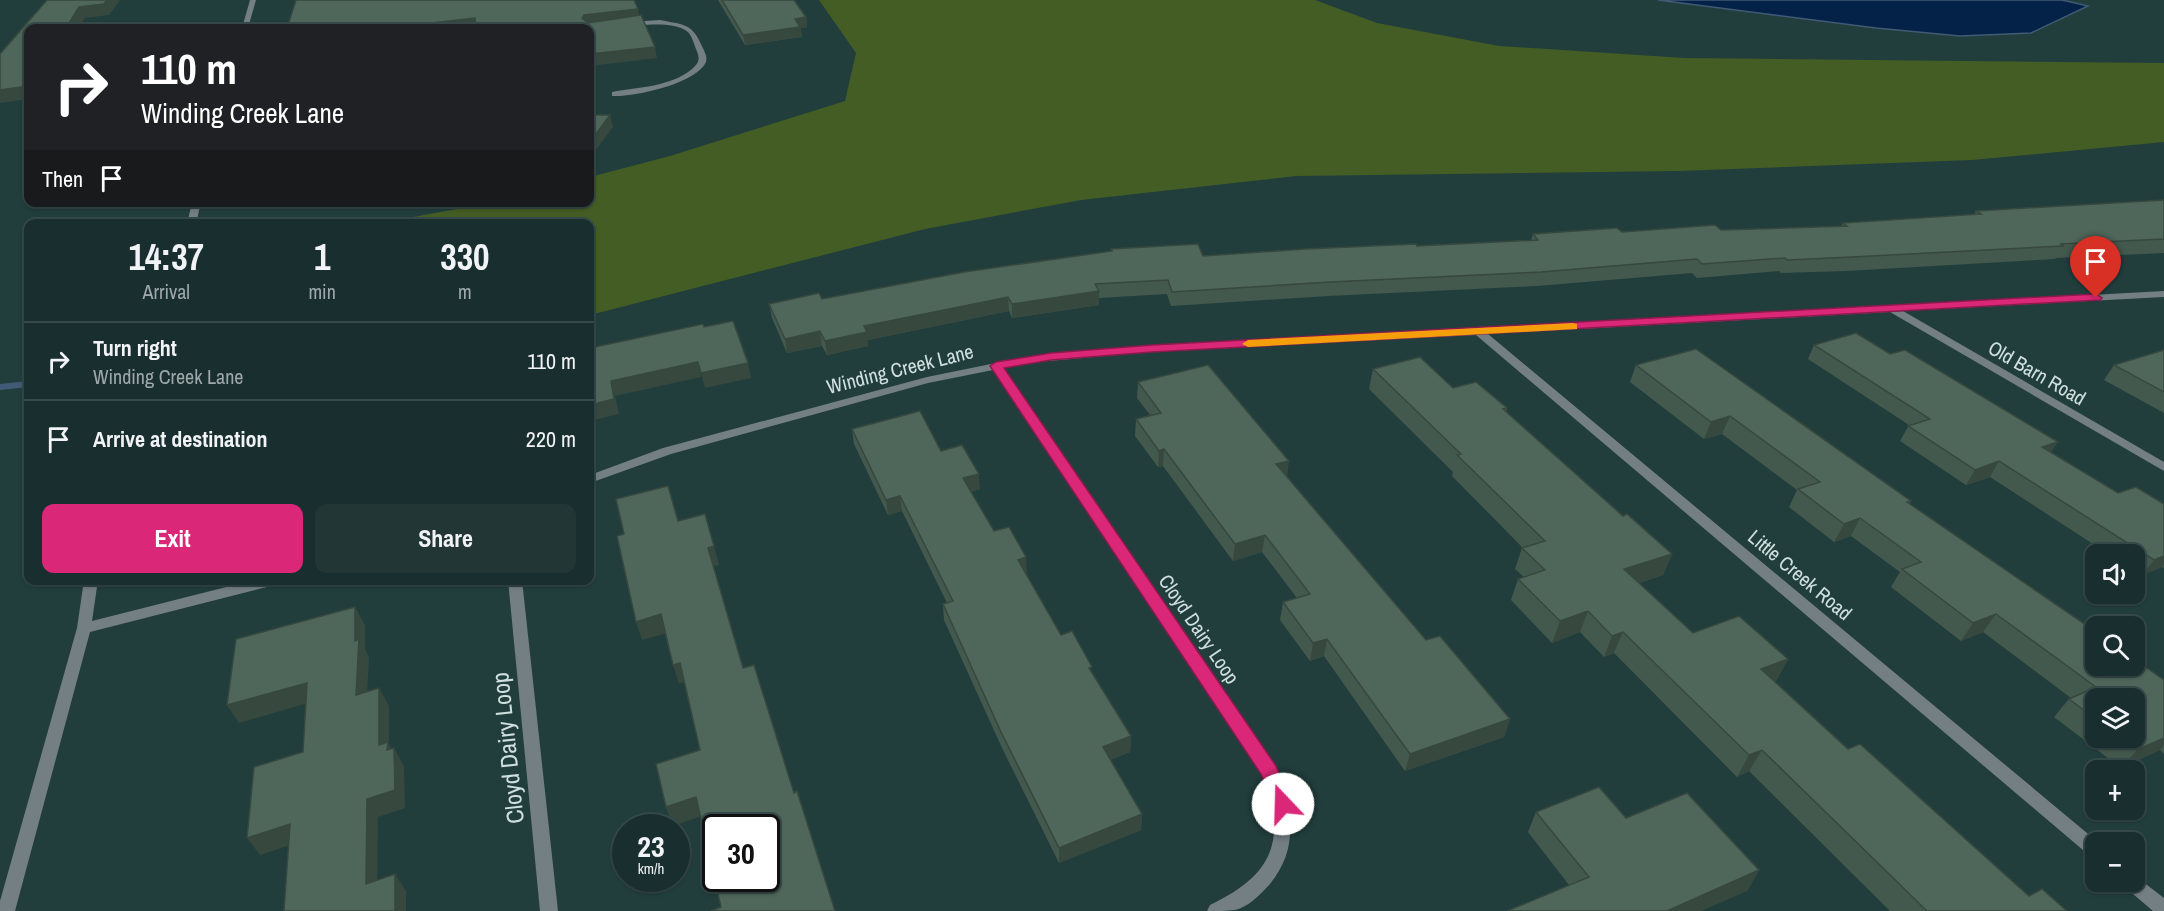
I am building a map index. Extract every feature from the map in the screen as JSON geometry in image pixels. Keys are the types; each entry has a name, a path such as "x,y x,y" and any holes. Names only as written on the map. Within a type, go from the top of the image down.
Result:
{"street":[{"path":"246,24 253,0"},
{"path":"615,94 673,80 693,71 703,59 692,32 685,28 654,22 622,25"},
{"name":"Winding Creek Lane","path":"594,478 667,451 776,420 908,385 1033,359 1102,352 2164,294"},
{"name":"Old Barn Road","path":"1893,309 2164,467"},
{"name":"Little Creek Road","path":"1478,331 2085,842"},
{"name":"Cloyd Dairy Loop","path":"996,366 1269,771 1277,788 1283,804 1281,848 1265,878 1252,892 1216,911"},
{"path":"6,911 84,628 90,585"},
{"path":"84,628 255,585"},
{"name":"Cloyd Dairy Loop","path":"516,585 549,911"},
{"path":"2144,892 2164,909"}],"green space":[{"path":"819,0 1315,0 1377,23 1499,46 1684,58 2164,63 2164,142 1972,160 1678,171 1296,176 1081,200 925,229 594,314 594,219 403,219 467,207 594,207 594,176 670,156 845,101 856,53"}],"water":[{"path":"1658,0 2062,0 2088,6 2031,33 1960,36 1876,28"}],"building":[{"path":"47,0 107,0 104,4 79,7 68,24 26,24"},
{"path":"296,0 634,0 638,9 584,15 582,18 588,23 641,15 655,47 594,54 594,24 476,24 475,18 422,24 288,24"},
{"path":"722,0 794,0 806,17 795,19 800,27 743,35"},
{"path":"24,26 24,87 0,90 0,54"},
{"path":"594,115 610,115 594,137"},
{"path":"2164,200 2164,239 1702,264 1697,259 1541,272 1172,292 1168,280 1095,284 1099,291 1012,304 1008,297 864,326 867,332 825,341 820,331 785,339 769,304 819,293 822,299 964,272 1112,251 1111,249 1198,244 1203,256 1305,249 1538,240 1533,234 1617,228 1622,232 1715,225 1721,230 1847,226 1843,223 1981,214 1976,211"},
{"path":"733,321 748,363 701,373 698,362 611,381 614,399 594,404 594,347 703,324 704,327"},
{"path":"1856,333 1890,354 1905,350 2058,442 2042,447 2118,493 2136,487 2164,504 2164,556 2154,560 2145,554 2145,544 2129,544 1999,461 1975,470 1908,426 1930,419 1814,345"},
{"path":"1696,349 1911,501 1907,502 2085,624 2085,676 2145,676 2145,667 2164,680 2164,738 2145,746 2145,688 2094,688 2096,687 1996,614 1973,623 1902,569 1921,562 1860,518 1844,524 1798,489 1820,482 1730,416 1711,422 1636,365"},
{"path":"2164,350 2164,392 2114,365"},
{"path":"1420,357 1453,388 1476,382 1623,516 1627,514 1672,554 1624,569 1693,633 1739,616 1788,659 1761,669 1848,749 1860,744 2029,896 2042,889 2067,911 1927,911 1762,750 1749,755 1623,632 1612,636 1588,611 1560,621 1518,579 1545,570 1522,548 1545,541 1457,455 1461,454 1373,369"},
{"path":"1208,365 1289,461 1276,464 1426,640 1440,636 1510,719 1410,754 1327,639 1313,643 1283,602 1310,594 1265,535 1235,544 1164,449 1159,451 1136,419 1161,413 1138,382"},
{"path":"920,411 941,451 962,445 979,474 963,478 994,531 1009,527 1026,557 1018,560 1061,635 1072,631 1092,667 1089,668 1131,736 1103,747 1142,814 1059,848 1001,732 943,604 953,601 900,496 886,500 852,429"},
{"path":"668,486 678,521 705,514 714,546 708,548 743,668 754,665 794,793 797,791 835,911 711,911 721,907 718,892 780,892 780,814 702,814 702,823 696,797 666,807 656,764 700,750 680,663 673,665 661,614 636,622 617,536 624,534 616,499"},
{"path":"355,607 355,641 359,639 356,695 379,688 379,745 388,742 387,750 394,748 395,790 367,799 366,884 395,874 395,911 284,911 290,824 247,838 254,767 303,752 307,683 227,705 236,639"},
{"path":"2085,692 2085,711 2069,699"},
{"path":"1599,787 1626,818 1687,793 1759,870 1667,911 1507,911 1589,877 1536,812"}],"waterway":[{"path":"0,387 24,384"}],"slow traffic":[{"path":"1248,344 1573,326"}],"route":[{"path":"1283,804 1269,771 996,366 1025,360 1102,352 2096,298"}]}
